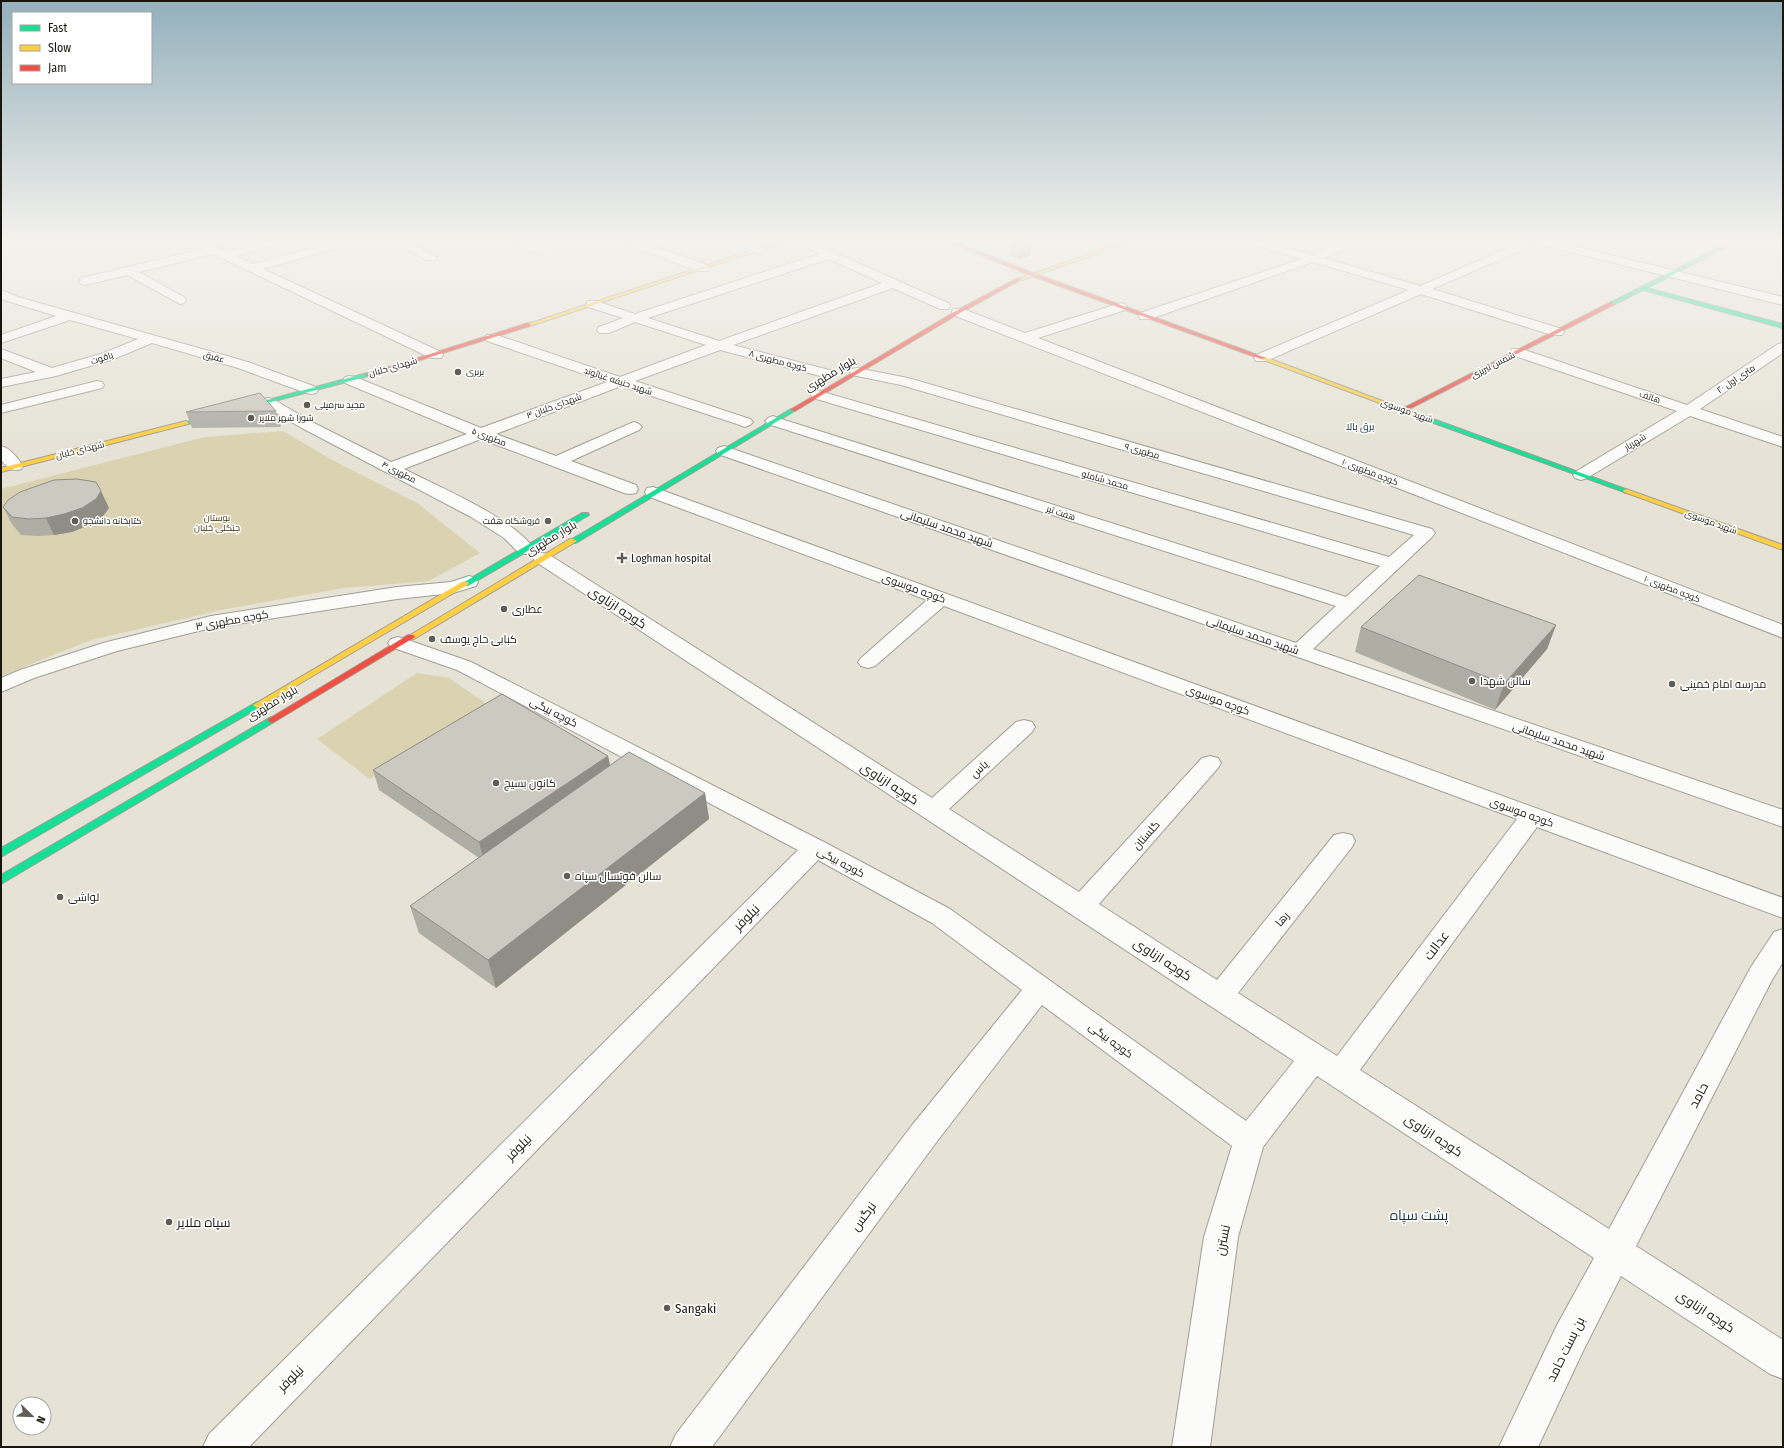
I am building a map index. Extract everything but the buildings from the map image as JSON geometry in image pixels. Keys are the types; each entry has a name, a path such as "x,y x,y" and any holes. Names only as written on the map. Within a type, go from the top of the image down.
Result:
{"main road":[{"name":"شهدای خلبان","path":"8,468 350,380 492,338 573,311"},
{"name":"بلوار مطهری","path":"930,314 939,311"},
{"name":"بلوار مطهری","path":"816,389 857,372 944,311"},
{"name":"شهید موسوی","path":"1131,311 1783,548"},
{"name":"شمس تبریزی","path":"1403,410 1599,311"},
{"path":"1726,311 1783,326"},
{"name":"بلوار مطهری","path":"1,880 398,643 634,491 724,450 773,421 816,389 832,372"},
{"path":"732,430 749,420"},
{"name":"بلوار مطهری","path":"1,853 468,582 534,554 590,512"},
{"path":"1771,544 1783,535"}],"street":[{"name":"عقیق","path":"50,311 244,365 311,390"},
{"path":"342,311 436,355"},
{"name":"کوچه مطهری ۸","path":"612,311 718,346 832,372"},
{"path":"604,330 657,311"},
{"name":"شهدای خلبان ۳","path":"390,468 479,433 817,311"},
{"name":"کوچه مطهری ۱۰","path":"962,311 1025,338 1783,632"},
{"path":"1025,338 1110,311"},
{"path":"1145,316 1161,311"},
{"path":"1261,358 1373,311"},
{"path":"1488,311 1558,332"},
{"path":"1,339 69,316"},
{"name":"شهید حنیفه غیاثوند","path":"492,338 619,382 749,420"},
{"name":"یاقوت","path":"1,383 52,373 109,356 151,339"},
{"name":"۲۰ متری اول","path":"1690,410 1783,347"},
{"name":"هاتف","path":"1517,352 1783,442"},
{"path":"1,353 52,373"},
{"name":"مطهری ۹","path":"857,372 903,381 1426,533 1392,564"},
{"name":"مطهری ۵","path":"350,380 479,433 634,491"},
{"path":"1,409 97,385"},
{"name":"محمد شاملو","path":"816,389 1392,564"},
{"name":"مطهری ۴","path":"268,402 305,424 477,513 510,534 534,554"},
{"name":"شهریار","path":"1581,475 1690,410"},
{"name":"هفت تیر","path":"773,421 1349,604"},
{"path":"556,462 634,427"},
{"name":"شهید محمد سلیمانی","path":"724,450 1783,819"},
{"path":"1,451 8,468"},
{"name":"کوچه موسوی","path":"634,491 941,598 1783,908"},
{"name":"کوچه ازناوی","path":"534,554 1783,1361"},
{"path":"1299,651 1392,564"},
{"name":"کوچه مطهری ۳","path":"1,686 27,674 110,647 211,622 397,593 453,587 468,582"},
{"path":"868,662 941,598"},
{"name":"کوچه بیگی","path":"398,643 464,666 815,848 941,916 1249,1141"},
{"name":"یاس","path":"933,811 1024,727"},
{"name":"گلستان","path":"1081,906 1210,763"},
{"name":"عدالت","path":"1340,1074 1532,816"},
{"name":"رها","path":"1220,996 1343,841"},
{"name":"نیلوفر","path":"222,1447 815,848"},
{"name":"حامد","path":"1615,1252 1757,982 1783,939"},
{"name":"نرگس","path":"689,1447 924,1134 1039,988"},
{"name":"نسترن","path":"1191,1447 1221,1237 1249,1141 1314,1057"},
{"name":"بن بست حامد","path":"1518,1447 1570,1338 1615,1252"}],"green space":[{"name":"بوستان جنگلی خلبان","path":"283,431 334,461 417,503 480,553 429,581 344,588 221,610 91,640 1,676 1,489 205,437"},
{"path":"417,673 449,678 494,709 370,779 317,739"}],"traffic: fast":[{"path":"1726,311 1783,326"},
{"path":"186,423 367,375"},
{"path":"573,541 793,410"},
{"path":"1422,417 1626,491"},
{"path":"465,584 585,515"},
{"path":"1,853 257,705"},
{"path":"1,880 271,720"}],"traffic: slow":[{"path":"528,325 572,311"},
{"path":"1263,358 1422,417"},
{"path":"1,470 186,423"},
{"path":"1626,491 1783,548"},
{"path":"411,637 573,541"},
{"path":"257,705 465,584"}],"traffic: jam":[{"path":"793,410 961,311"},
{"path":"1132,311 1263,358"},
{"path":"1403,410 1598,311"},
{"path":"367,375 528,325"},
{"path":"271,720 411,637"}],"place":[{"name":"بربری","path":"458,372"},
{"name":"مجید سرمیلی","path":"307,405"},
{"name":"شورا شهر ملایر","path":"251,418"},
{"name":"کتابخانه دانشجو","path":"75,521"},
{"name":"فروشگاه هفت","path":"548,521"},
{"name":"Loghman hospital","path":"622,558"},
{"name":"عطاری","path":"504,609"},
{"name":"کبابی حاج یوسف","path":"432,639"},
{"name":"سالن شهدا","path":"1472,681"},
{"name":"مدرسه امام خمینی","path":"1672,684"},
{"name":"کانون بسیج","path":"496,783"},
{"name":"سالن فوتسال سپاه","path":"567,876"},
{"name":"لواشی","path":"60,897"},
{"name":"سپاه ملایر","path":"169,1222"},
{"name":"Sangaki","path":"667,1308"}],"district":[{"name":"برق بالا","path":"1360,426"},
{"name":"پشت سپاه","path":"1419,1215"}]}
